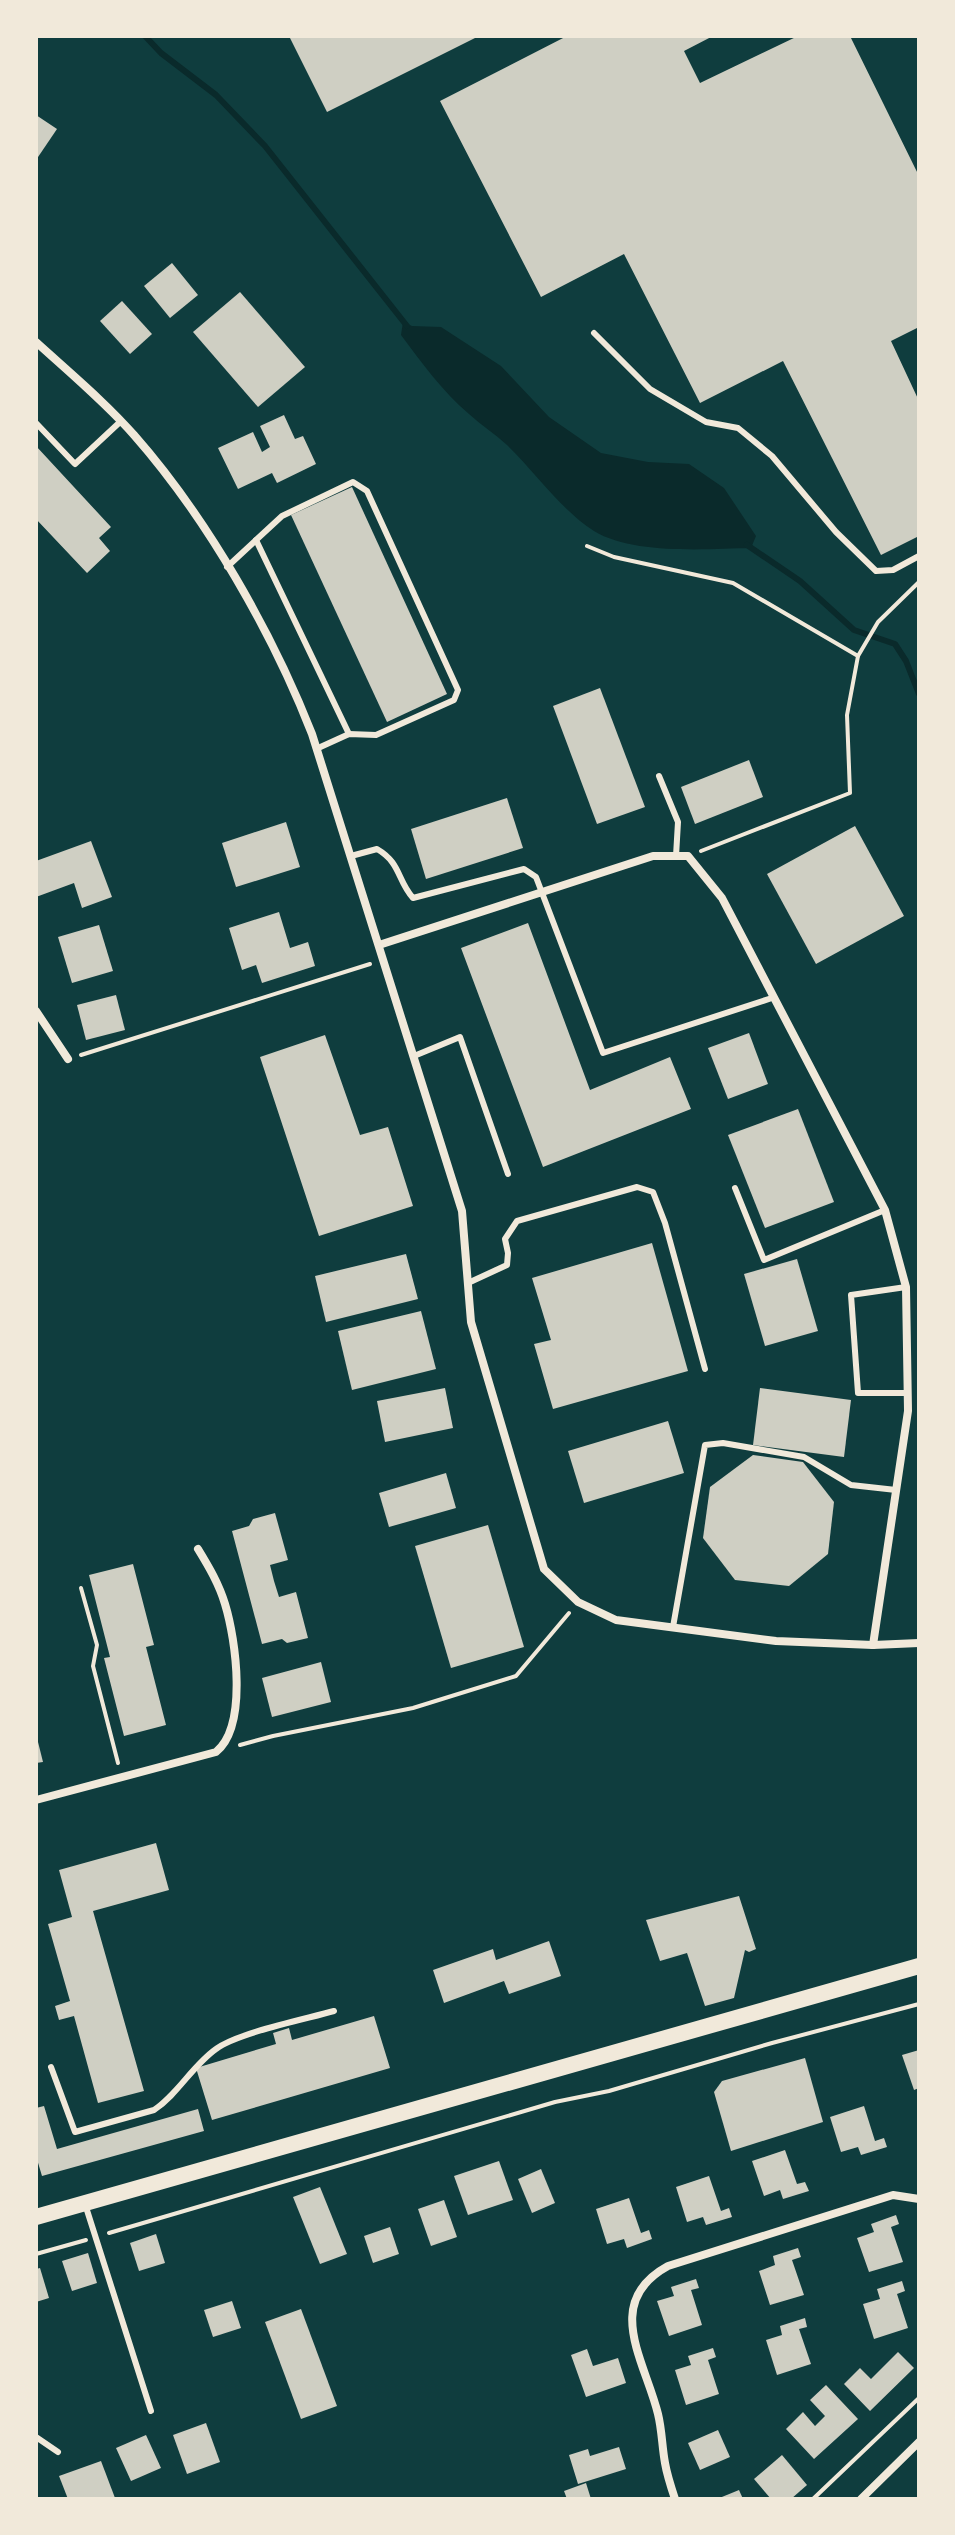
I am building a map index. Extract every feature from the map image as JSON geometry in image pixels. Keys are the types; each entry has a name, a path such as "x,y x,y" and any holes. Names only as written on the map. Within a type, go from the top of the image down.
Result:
{"main road":[{"path":"36,2217 919,1966"}],"street":[{"path":"36,342 134,435 199,520 290,678 351,856 462,1211 471,1322 544,1569 578,1602 616,1620 776,1641 873,1645 919,1643"},
{"path":"379,945 653,856 688,856 722,898 885,1210 906,1287 908,1411 873,1645"},
{"path":"36,1011 68,1059"},
{"path":"36,1800 216,1752 230,1735 235,1721 231,1627 214,1573 198,1549"},
{"path":"675,2499 665,2468 658,2415 632,2333 634,2304 639,2290 652,2274 668,2266 893,2195 919,2199"},
{"path":"861,2499 919,2442"}],"lane":[{"path":"594,333 650,389 706,422 738,428 772,456 836,532 876,571 893,570 919,556"},
{"path":"36,423 75,464 120,422"},
{"path":"227,567 282,516 353,482 367,491 458,690 454,700 376,735 349,734 316,749"},
{"path":"256,540 349,734"},
{"path":"659,776 678,822 676,856"},
{"path":"351,856 377,849 391,857 406,891 413,898 524,869 536,877 603,1053 772,998"},
{"path":"414,1056 460,1037 508,1174"},
{"path":"468,1283 507,1265 505,1239 517,1221 637,1187 653,1192 665,1223 705,1369"},
{"path":"735,1188 764,1260 885,1210"},
{"path":"906,1287 851,1295 858,1393 908,1393"},
{"path":"673,1627 705,1445 723,1443 804,1457 851,1485 896,1490"},
{"path":"51,2067 75,2132 154,2110 162,2105 198,2063 225,2043 334,2011"},
{"path":"85,2204 151,2411"},
{"path":"36,2437 58,2452"}],"path":[{"path":"587,546 614,557 733,583 858,656"},
{"path":"688,856 850,793 847,715 858,656 878,622 919,582"},
{"path":"68,1059 384,960"},
{"path":"81,1588 97,1645 93,1666 121,1777"},
{"path":"216,1752 273,1736 413,1708 516,1676 578,1602"},
{"path":"36,2254 555,2102 609,2091 919,2004"},
{"path":"813,2499 919,2398"}],"water":[{"path":"403,322 412,326 441,327 501,366 549,417 601,453 648,462 689,464 724,488 756,536 751,548 649,547 610,539 594,531 559,502 507,445 450,396 401,335"}],"building":[{"path":"289,36 479,36 327,112"},
{"path":"567,36 713,36 684,51 700,83 798,36 850,36 919,176 919,327 891,341 919,401 919,536 881,555 783,361 700,403 624,254 541,297 440,101"},
{"path":"36,115 57,129 36,160"},
{"path":"172,263 198,295 170,318 144,286"},
{"path":"240,292 305,367 258,407 193,332"},
{"path":"122,301 152,334 130,354 100,321"},
{"path":"284,415 295,439 303,436 316,464 277,483 272,473 238,489 218,448 253,432 262,452 270,447 260,426"},
{"path":"36,446 111,527 99,538 110,551 87,573 36,519"},
{"path":"352,487 447,694 387,722 291,515"},
{"path":"600,688 645,807 597,824 553,706"},
{"path":"749,760 763,797 695,824 681,787"},
{"path":"507,798 523,848 426,879 411,829"},
{"path":"286,822 300,867 236,887 222,843"},
{"path":"855,826 904,916 816,964 767,874"},
{"path":"91,841 112,897 82,908 74,883 36,897 36,861"},
{"path":"279,912 290,948 308,942 315,966 262,983 256,965 242,970 229,928"},
{"path":"528,923 590,1090 670,1057 691,1109 543,1167 461,948"},
{"path":"99,925 113,971 72,983 58,937"},
{"path":"116,995 125,1030 86,1040 77,1005"},
{"path":"749,1033 768,1084 728,1099 708,1048"},
{"path":"325,1035 360,1135 388,1127 413,1206 319,1236 260,1057"},
{"path":"798,1109 834,1202 765,1228 728,1135"},
{"path":"652,1243 688,1371 553,1409 534,1344 551,1340 532,1278"},
{"path":"406,1254 418,1299 326,1322 315,1276"},
{"path":"797,1259 818,1331 765,1346 744,1274"},
{"path":"421,1311 436,1369 352,1390 338,1331"},
{"path":"445,1388 453,1428 385,1442 377,1401"},
{"path":"760,1388 851,1400 844,1457 753,1445"},
{"path":"668,1421 684,1473 584,1503 568,1451"},
{"path":"753,1455 803,1462 834,1502 828,1554 789,1586 735,1580 703,1538 710,1487"},
{"path":"446,1473 456,1508 389,1527 379,1493"},
{"path":"275,1513 288,1560 270,1565 274,1581 279,1597 296,1592 308,1638 262,1644 232,1531 249,1526 253,1519"},
{"path":"488,1525 524,1647 451,1668 415,1546"},
{"path":"133,1564 154,1645 146,1647 166,1725 124,1736 104,1658 110,1657 89,1575"},
{"path":"321,1662 331,1702 272,1717 262,1678"},
{"path":"36,1739 43,1762 36,1763"},
{"path":"156,1843 169,1890 93,1911 144,2091 98,2103 74,2016 59,2020 55,2006 70,2001 48,1924 72,1917 59,1870"},
{"path":"739,1896 756,1949 745,1950 734,1998 705,2006 687,1953 660,1961 646,1920"},
{"path":"549,1941 561,1976 509,1994 504,1981 444,2003 433,1970 493,1949 496,1960"},
{"path":"374,2016 390,2068 212,2120 196,2068 276,2044 273,2033 289,2028 292,2040"},
{"path":"919,2050 919,2088 914,2090 902,2055"},
{"path":"805,2058 823,2122 731,2151 714,2092 722,2081"},
{"path":"44,2106 57,2149 198,2109 204,2131 42,2176 36,2156 36,2108"},
{"path":"864,2106 875,2141 884,2138 887,2147 861,2155 858,2147 841,2152 830,2117"},
{"path":"785,2150 797,2184 805,2182 809,2191 783,2199 780,2190 764,2196 752,2161"},
{"path":"499,2161 513,2200 468,2215 454,2176"},
{"path":"541,2169 555,2203 532,2213 518,2179"},
{"path":"709,2176 721,2211 729,2208 732,2217 706,2225 703,2217 687,2222 676,2187"},
{"path":"320,2187 347,2254 320,2264 293,2197"},
{"path":"629,2198 641,2233 649,2230 652,2239 627,2248 624,2239 607,2244 596,2209"},
{"path":"444,2200 457,2237 431,2246 418,2209"},
{"path":"896,2215 899,2224 891,2227 903,2262 869,2272 857,2238 874,2232 871,2224"},
{"path":"390,2227 399,2254 373,2263 364,2236"},
{"path":"156,2234 165,2263 139,2271 130,2243"},
{"path":"798,2248 801,2257 792,2260 804,2295 770,2305 759,2271 775,2265 773,2256"},
{"path":"88,2253 97,2283 72,2291 62,2261"},
{"path":"40,2268 49,2298 36,2302 36,2269"},
{"path":"696,2279 699,2288 691,2290 702,2325 669,2336 657,2301 674,2296 671,2287"},
{"path":"902,2281 905,2291 897,2294 908,2328 874,2339 863,2304 880,2299 877,2289"},
{"path":"232,2301 241,2328 213,2337 204,2310"},
{"path":"301,2309 337,2406 301,2419 265,2322"},
{"path":"805,2318 807,2327 799,2329 811,2364 777,2375 766,2340 782,2335 780,2326"},
{"path":"713,2348 716,2357 708,2360 719,2394 686,2405 675,2370 691,2365 688,2356"},
{"path":"587,2349 593,2366 618,2358 626,2383 586,2397 571,2355"},
{"path":"898,2352 914,2368 870,2411 844,2384 860,2368 871,2379"},
{"path":"826,2385 858,2419 814,2459 786,2429 803,2412 815,2426 825,2416 810,2400"},
{"path":"206,2423 220,2462 187,2474 173,2435"},
{"path":"718,2430 730,2457 700,2470 688,2443"},
{"path":"146,2435 161,2468 131,2481 116,2448"},
{"path":"619,2447 626,2469 578,2484 569,2455 588,2449 590,2456"},
{"path":"782,2455 807,2485 791,2499 771,2499 754,2479"},
{"path":"101,2461 115,2498 68,2499 59,2476"},
{"path":"586,2483 591,2499 567,2499 564,2491"},
{"path":"739,2490 743,2499 717,2499"}],"waterway":[{"path":"145,36 161,53 216,95 265,146 407,326"},
{"path":"747,545 800,581 854,630 895,644 906,661 919,694"}]}
